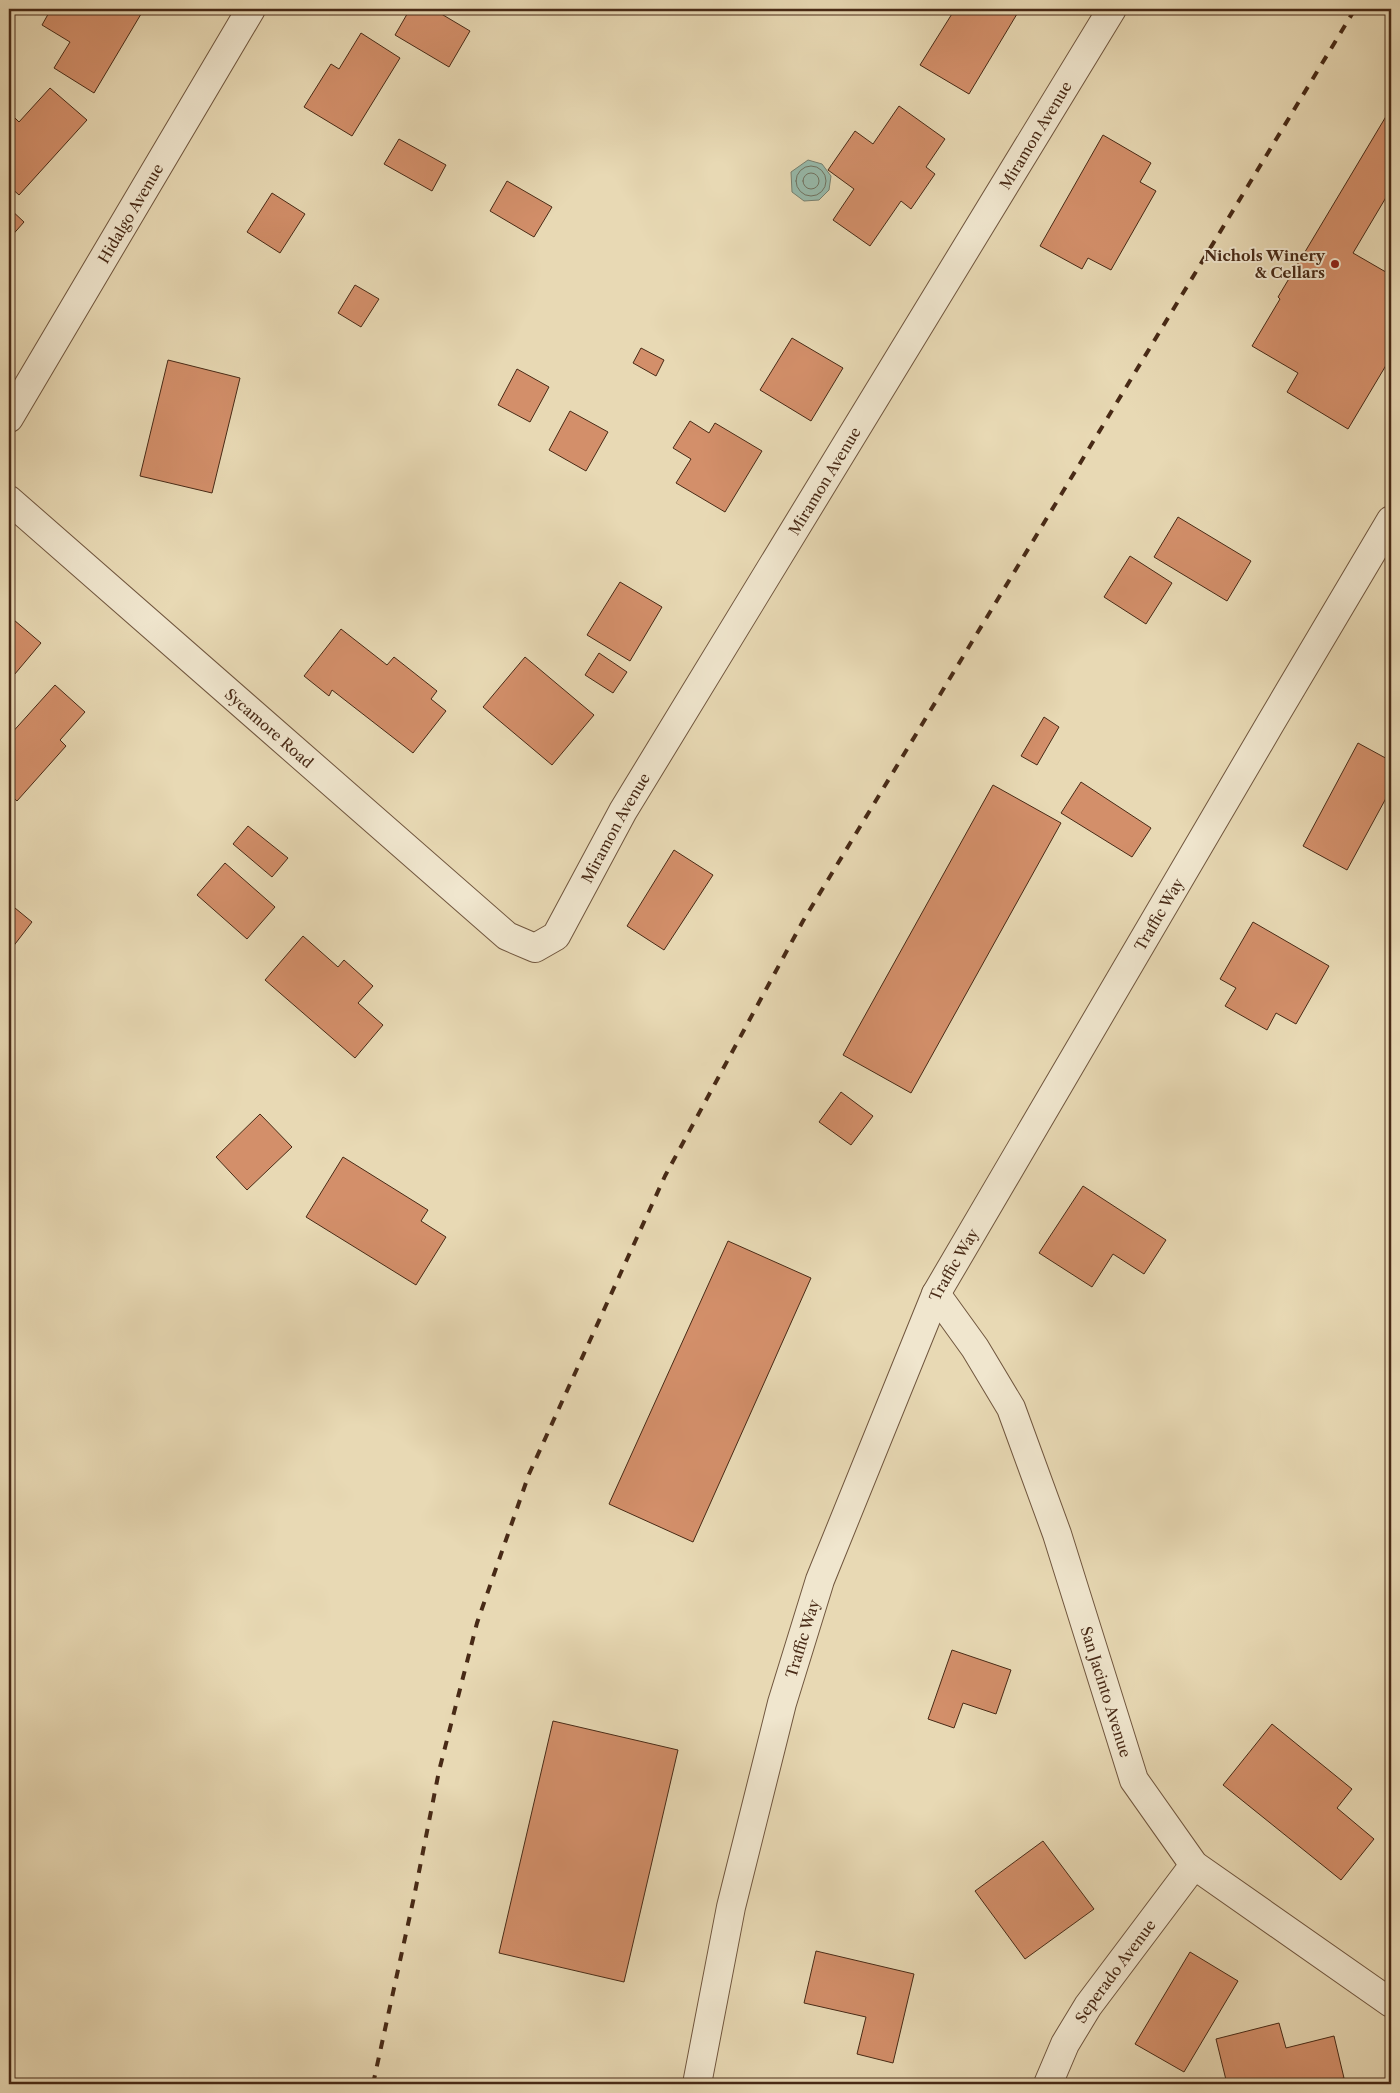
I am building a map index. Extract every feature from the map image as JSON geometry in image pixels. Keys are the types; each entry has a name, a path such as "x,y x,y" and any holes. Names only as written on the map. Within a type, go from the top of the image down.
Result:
{"street":[{"name":"Hidalgo Avenue","path":"9,418 251,9"},
{"name":"Miramon Avenue","path":"534,948 556,936 623,811 1112,9"},
{"name":"Sycamore Road","path":"9,500 508,936 534,948"},
{"name":"Traffic Way","path":"697,2084 731,1907 782,1703 820,1580 936,1294 1391,520"},
{"name":"San Jacinto Avenue","path":"936,1294 975,1348 1011,1408 1057,1534 1134,1780 1194,1865 1391,2003"},
{"name":"Seperado Avenue","path":"1048,2084 1066,2044 1088,2006 1194,1865"}],"water":[{"path":"808,160 822,164 831,176 829,190 819,200 804,201 792,192 791,172"}],"building":[{"path":"51,9 144,9 94,93 54,68 70,42 42,25"},
{"path":"410,9 433,9 470,31 449,67 395,35"},
{"path":"955,9 1020,9 969,94 920,65"},
{"path":"361,33 400,58 352,136 304,107 331,64 339,69"},
{"path":"50,88 87,120 19,195 9,186 9,112 19,122"},
{"path":"899,106 945,139 926,167 935,174 911,209 901,201 870,246 833,220 854,189 828,170 855,131 873,144"},
{"name":"Nichols Winery & Cellars","path":"1391,108 1391,189 1353,253 1391,275 1391,365 1388,362 1348,429 1287,392 1298,373 1252,346 1280,299 1278,297"},
{"path":"1103,135 1151,163 1140,182 1156,191 1111,270 1088,258 1082,269 1040,246"},
{"path":"399,139 446,165 432,191 384,164"},
{"path":"507,181 552,207 534,237 490,211"},
{"path":"272,193 305,214 280,253 247,232"},
{"path":"9,208 24,222 9,239"},
{"path":"355,285 379,299 361,327 338,313"},
{"path":"792,338 843,368 811,421 760,390"},
{"path":"641,348 664,360 656,376 633,363"},
{"path":"168,360 240,378 212,493 140,476"},
{"path":"517,369 549,387 530,422 498,405"},
{"path":"570,411 608,432 586,471 549,450"},
{"path":"690,421 709,433 715,423 762,451 725,512 676,483 691,459 673,448"},
{"path":"1178,517 1251,561 1227,601 1154,557"},
{"path":"1130,556 1172,583 1146,624 1104,597"},
{"path":"620,582 662,607 630,661 587,635"},
{"path":"14,620 41,643 9,681 9,626"},
{"path":"341,629 387,665 394,657 437,691 431,699 446,711 413,753 332,690 329,696 304,676"},
{"path":"599,653 627,672 613,693 585,675"},
{"path":"525,657 594,715 552,765 483,707"},
{"path":"55,685 85,712 60,740 66,746 17,801 9,794 9,736"},
{"path":"1044,717 1059,727 1037,765 1021,756"},
{"path":"1358,743 1391,761 1391,789 1347,870 1303,846"},
{"path":"1081,782 1151,828 1132,857 1061,813"},
{"path":"993,785 1061,823 911,1093 843,1055"},
{"path":"248,826 288,858 272,877 233,844"},
{"path":"674,850 713,875 664,950 627,926"},
{"path":"225,863 275,907 247,939 197,895"},
{"path":"15,908 32,922 12,948 9,945 9,916"},
{"path":"1253,922 1329,966 1296,1024 1276,1013 1267,1030 1225,1006 1236,988 1220,979"},
{"path":"303,936 338,967 344,960 373,986 358,1003 383,1025 355,1058 265,980"},
{"path":"841,1092 873,1116 851,1145 819,1122"},
{"path":"260,1114 292,1147 247,1190 216,1157"},
{"path":"343,1157 428,1210 421,1221 446,1237 416,1285 306,1217"},
{"path":"1083,1186 1166,1240 1144,1274 1113,1254 1092,1287 1039,1253"},
{"path":"728,1241 811,1278 693,1542 609,1504"},
{"path":"952,1650 1011,1670 996,1714 963,1703 954,1728 928,1719"},
{"path":"553,1721 678,1750 624,1982 499,1953"},
{"path":"1272,1724 1352,1789 1337,1808 1374,1839 1341,1880 1223,1785"},
{"path":"1043,1841 1094,1909 1025,1959 975,1891"},
{"path":"816,1951 914,1974 893,2063 857,2054 866,2017 804,2003"},
{"path":"1190,1952 1238,1981 1184,2072 1135,2044"},
{"path":"1279,2023 1286,2048 1334,2036 1344,2078 1319,2084 1227,2084 1216,2039"}],"railway":[{"path":"373,2084 414,1897 439,1771 477,1623 529,1474 665,1176 803,921 1355,9"}],"place":[{"name":"Nichols Winery & Cellars","path":"1335,264"}]}
